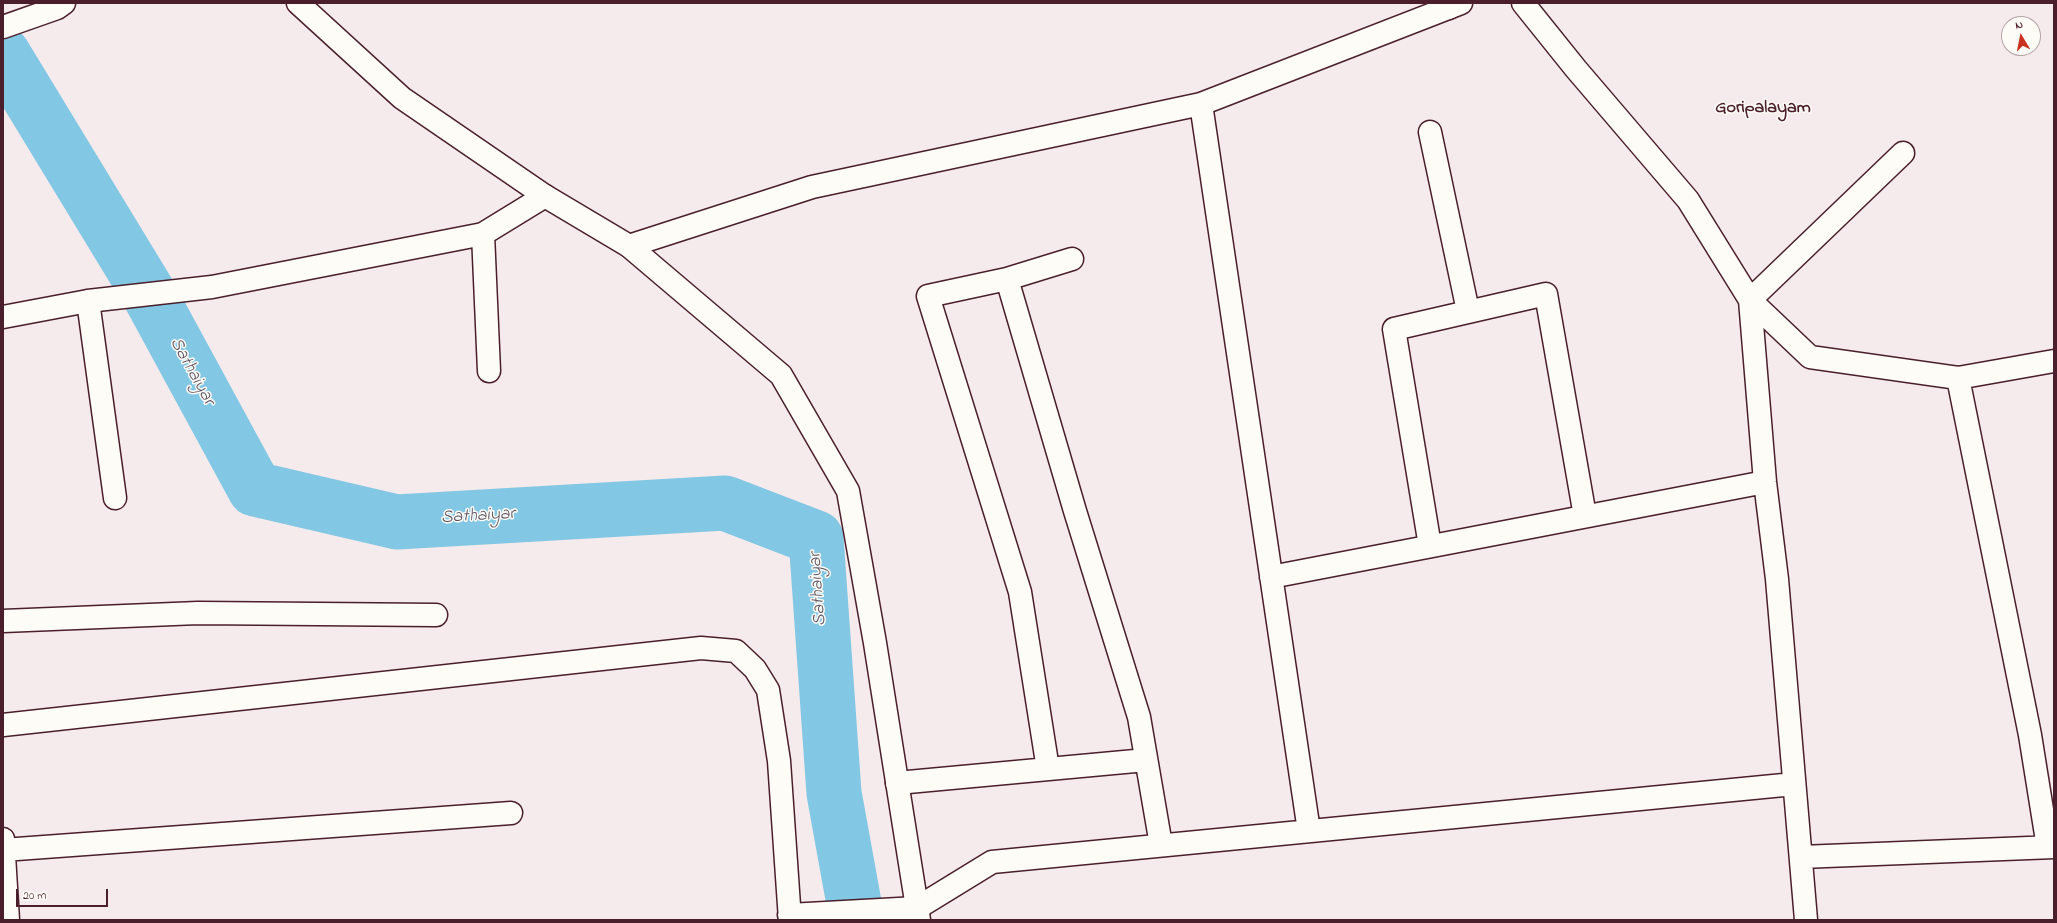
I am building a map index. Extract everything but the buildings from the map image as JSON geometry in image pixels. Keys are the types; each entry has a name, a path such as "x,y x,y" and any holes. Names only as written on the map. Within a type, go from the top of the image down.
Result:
{"street":[{"path":"298,3 402,98 545,196 629,246 781,375 848,491 918,914"},
{"path":"1523,3 1576,69 1688,200 1750,300 1810,357 1958,378 2054,361"},
{"path":"3,27 61,5"},
{"path":"629,246 812,187 1201,104 1452,5"},
{"path":"1201,104 1309,831"},
{"path":"1430,132 1468,312"},
{"path":"1750,300 1903,153"},
{"path":"3,317 88,301 212,287 483,234 545,196"},
{"path":"483,234 489,370"},
{"path":"1048,769 1020,592 928,296 1007,279 1072,259"},
{"path":"1007,279 1075,511 1139,717 1161,845"},
{"path":"1430,546 1394,329 1546,294 1585,516"},
{"path":"1750,300 1765,482 1777,579 1806,920"},
{"path":"88,301 115,498"},
{"path":"1801,857 2051,847 1958,378"},
{"path":"1271,577 1765,482"},
{"path":"3,621 198,613 436,615"},
{"path":"3,725 701,648 736,651 755,669 768,690 778,761 790,917 918,914 992,862 1794,784"},
{"path":"897,783 1146,760"},
{"path":"8,920 3,847 512,812"}],"waterway":[{"name":"Sathaiyar","path":"3,54 149,294 255,489 397,522 725,503 816,538 834,793 857,920"}],"district":[{"name":"Goripalayam","path":"1763,109"}]}
